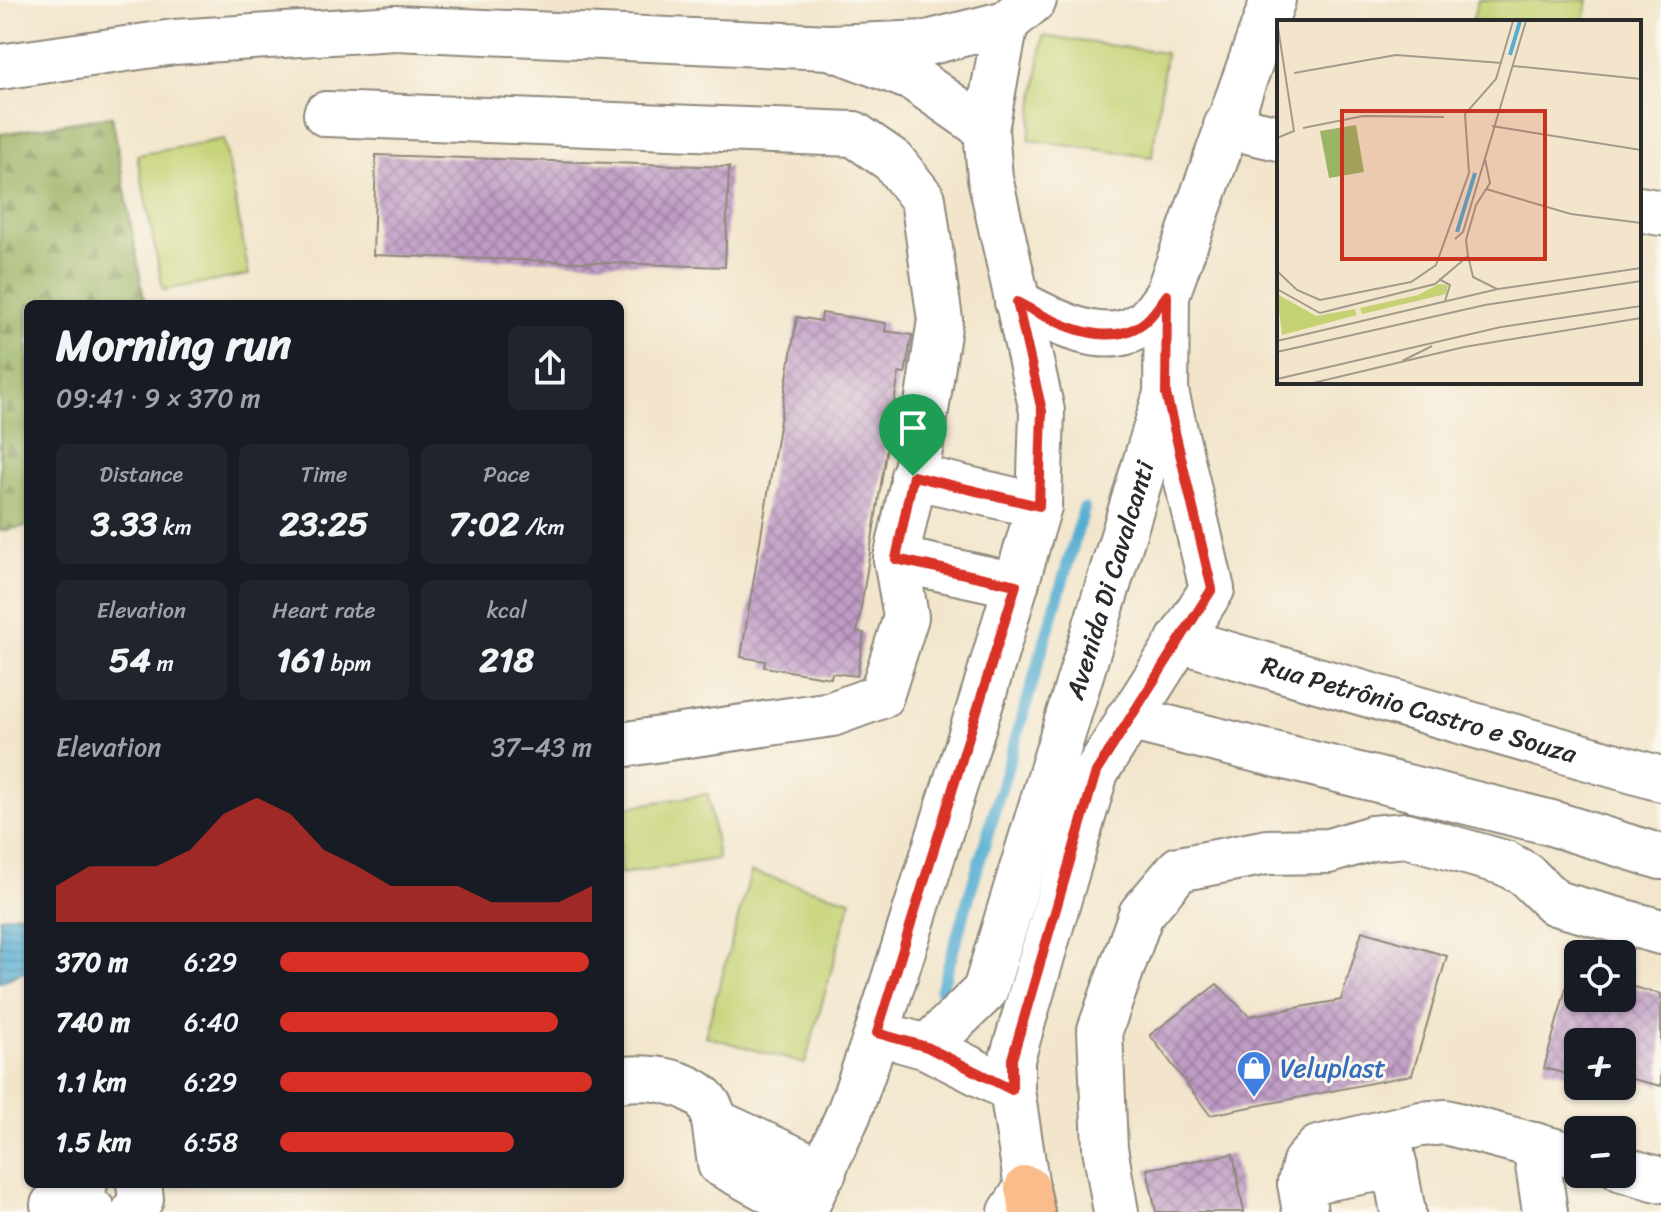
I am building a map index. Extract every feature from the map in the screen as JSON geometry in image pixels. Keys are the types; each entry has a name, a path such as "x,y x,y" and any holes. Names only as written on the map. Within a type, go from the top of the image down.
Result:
{"street":[{"name":"Avenida Di Cavalcanti","path":"927,1047 985,991 1166,394 1167,295 1273,0"},
{"path":"0,67 174,42 395,28 830,47 927,43 1020,12"},
{"path":"624,1079 639,1076 661,1079 697,1093 713,1111 720,1164 805,1211 824,1172 877,1033 1016,585 1039,498 1042,411 990,178 986,129 1020,12"},
{"path":"830,47 914,79 986,129"},
{"path":"326,114 854,134 893,161 923,199 940,320 896,559 906,617 881,696 832,714 624,744"},
{"path":"1226,126 1277,138"},
{"path":"1641,209 1661,213"},
{"path":"1017,302 1064,327 1112,335 1142,325 1167,295"},
{"path":"1023,1204 1012,1059 1096,772 1212,589 1166,394"},
{"path":"913,476 1039,498"},
{"path":"896,559 1016,585"},
{"name":"Rua Petrônio Castro e Souza","path":"1179,640 1661,779"},
{"path":"1128,718 1548,822 1661,857"},
{"path":"1116,1212 1105,1148 1100,1030 1141,914 1179,869 1267,852 1329,851 1372,838 1406,835 1505,863 1525,874 1555,903 1661,932"},
{"path":"877,1033 927,1047 1012,1090"},
{"path":"714,1121 824,1172"},
{"path":"1303,1197 1305,1162 1318,1148 1391,1149 1446,1122 1564,1153"},
{"path":"1535,1145 1545,1212"},
{"path":"1391,1149 1403,1212"},
{"path":"1636,1173 1661,1180"}],"green space":[{"path":"1478,0 1588,0 1584,20 1473,20"},
{"path":"1043,36 1166,53 1152,157 1029,140"},
{"path":"112,116 144,300 24,300 24,527 0,531 0,134"},
{"path":"224,139 249,275 163,290 137,155"},
{"path":"708,794 718,859 624,873 624,807"},
{"path":"751,872 851,900 805,1064 705,1036"}],"water":[{"path":"24,913 24,972 0,982 0,917"}],"building":[{"path":"376,155 729,167 725,267 373,255"},
{"path":"822,313 886,323 885,331 912,335 905,374 899,373 857,632 864,633 857,676 832,673 831,678 764,667 765,661 741,657 797,317 821,321"},
{"path":"1362,931 1447,956 1412,1075 1210,1115 1150,1035 1217,984 1249,1016 1341,1000"},
{"path":"1636,988 1661,994 1661,1086 1636,1080 1636,1028 1564,1028 1564,1073 1544,1068 1564,995 1564,1012 1636,1012"},
{"path":"1233,1154 1244,1212 1156,1212 1147,1169"}],"waterway":[{"path":"941,991 1084,509"}],"place":[{"name":"Veluplast","path":"1254,1099"}],"route":[{"path":"1167,295 1166,394 1212,589 1096,772 1012,1059 1012,1090 927,1047 877,1033 1016,585 896,559 913,476 1039,506 1042,411 1017,302 1064,327 1112,335 1142,325 1167,295"}]}
